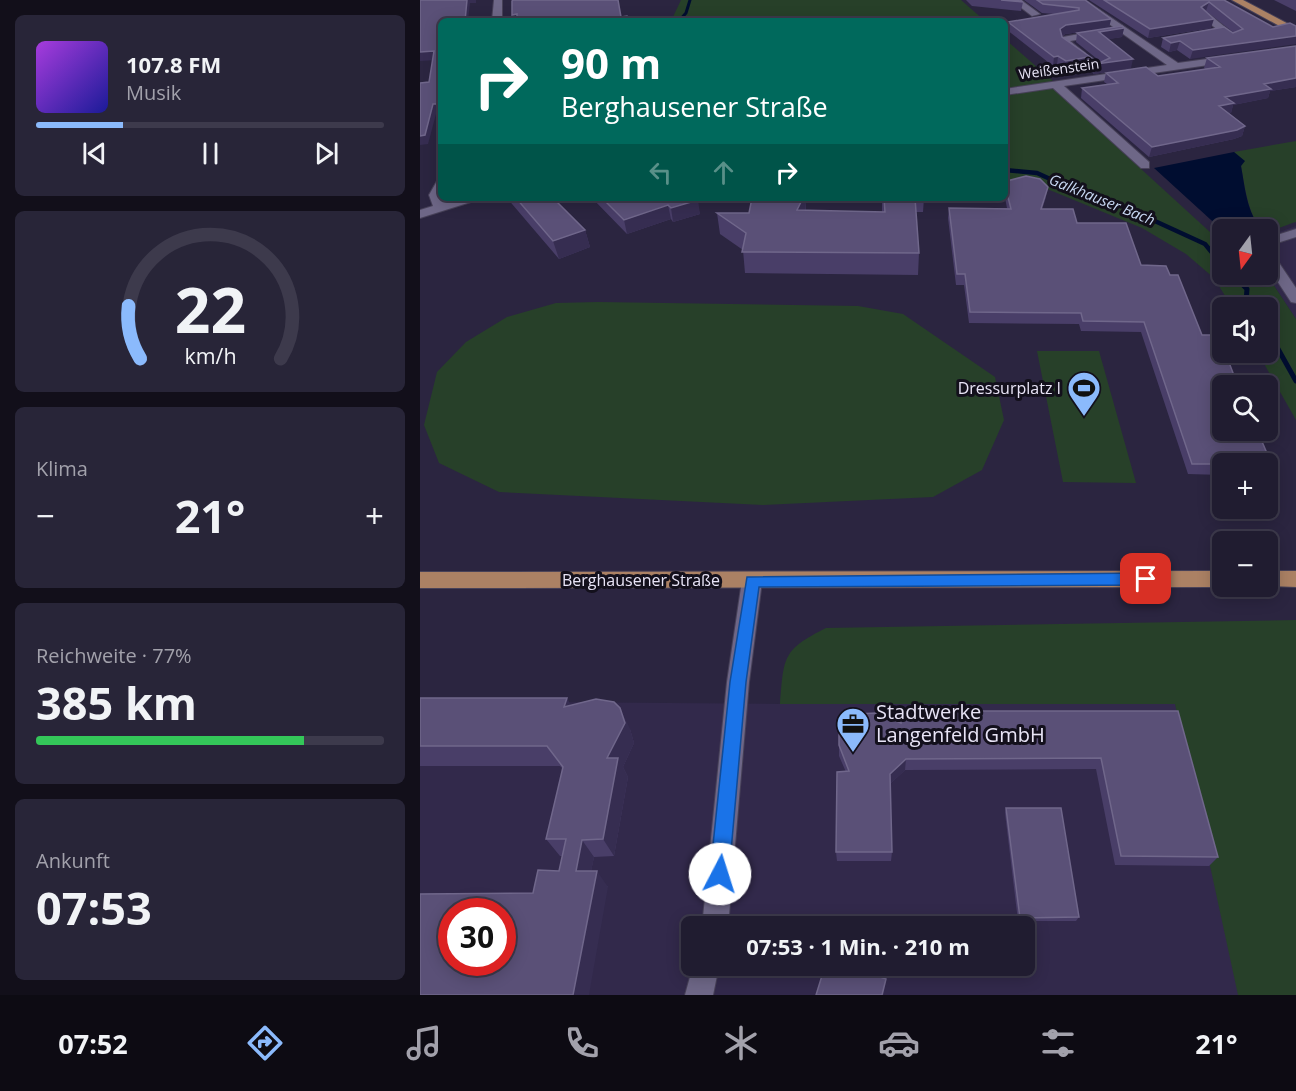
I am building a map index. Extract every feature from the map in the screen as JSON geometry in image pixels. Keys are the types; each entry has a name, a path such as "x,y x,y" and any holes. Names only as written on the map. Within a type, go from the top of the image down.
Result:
{"main road":[{"path":"1236,0 1296,32"},
{"name":"Berghausener Straße","path":"420,580 1212,579"},
{"path":"1278,579 1296,579"}],"street":[{"path":"497,18 498,0"},
{"path":"1016,0 1035,14"},
{"path":"1079,0 1177,67"},
{"path":"1206,16 1233,38"},
{"path":"1092,62 1065,42 1066,39 1124,30"},
{"path":"1211,33 1222,31"},
{"path":"1144,44 1155,42"},
{"name":"Weißenstein","path":"1008,92 1235,58"},
{"path":"1055,84 1144,165"},
{"path":"438,190 435,195 440,207"},
{"path":"420,214 460,201"},
{"path":"1278,239 1296,233"},
{"path":"1278,272 1296,299"},
{"path":"716,916 738,682 752,581"},
{"path":"699,995 704,976"}],"shaded area":[{"path":"1296,226 1296,319 1274,285 1278,285 1278,232"},
{"path":"420,701 1175,704 1296,995 420,995"}],"green space":[{"path":"681,0 961,0 982,18 672,18"},
{"path":"1008,42 1053,81 1047,83 1212,234 1212,276 1186,254 1142,228 1035,184 1008,180"},
{"path":"1296,141 1296,222 1278,228 1278,219 1255,219 1246,194 1241,166 1244,161 1234,152"},
{"path":"1218,285 1274,285 1296,319 1296,420 1278,388 1278,375 1270,375 1264,363 1278,363 1278,297 1226,297"},
{"path":"556,303 858,306 903,314 995,377 1004,420 982,470 933,497 763,505 499,492 439,463 424,425 437,372 466,342 507,317"},
{"name":"Dressurplatz I","path":"1037,351 1099,351 1136,483 1063,482"},
{"path":"1296,620 1296,995 1238,995 1175,704 780,704 783,675 788,657 793,649 826,628"}],"water":[{"path":"1234,152 1245,161 1241,166 1247,200 1255,219 1212,219 1212,221 1154,168"}],"building":[{"path":"420,0 467,0 465,18 438,18 438,104 433,104 425,135 420,136 420,83 429,82 434,51 420,52"},
{"path":"618,0 621,17 627,16 627,18 517,18 517,14 512,15 512,1"},
{"path":"1037,0 1085,0 1111,19 1066,25 1060,29 1062,37 1099,63 1110,58 1077,33 1122,26 1124,28 1099,32 1133,59 1096,64 1088,57 1066,61 1058,56 1054,57 1008,22 1079,10 1079,8 1043,4"},
{"path":"1104,0 1224,0 1273,27 1290,23 1296,26 1296,36 1193,50 1180,41 1171,43 1163,38 1224,27 1233,33 1243,29 1209,2 1201,7 1214,19 1150,29"},
{"path":"1296,46 1296,78 1264,84 1271,89 1225,97 1234,103 1219,106 1245,126 1237,130 1152,147 1082,88 1118,83 1106,73 1146,67 1158,76 1220,67 1207,58"},
{"path":"1026,176 1040,179 1048,187 1041,209 1073,209 1077,223 1126,223 1141,265 1166,266 1170,275 1178,275 1202,335 1212,335 1212,363 1229,363 1234,375 1212,375 1212,441 1262,441 1267,453 1212,453 1212,464 1192,464 1144,322 1083,321 1081,313 970,312 965,274 957,274 949,208 1011,209 1008,181"},
{"path":"519,201 556,201 585,230 553,241"},
{"path":"605,201 695,201 671,208 668,205 624,220"},
{"path":"751,201 802,201 797,210 885,212 884,201 915,201 919,253 742,252 746,233 717,213 749,213"},
{"path":"420,698 567,698 564,707 596,699 614,702 620,708 625,723 607,758 618,758 603,839 582,840 576,871 597,871 573,995 420,995 420,894 533,893 538,870 559,871 566,839 546,839 563,767 547,746 420,746"},
{"path":"901,711 1178,711 1218,857 1121,856 1101,758 906,759 890,774 892,852 836,852 837,772 849,771 839,745 839,735 844,723 855,714 877,713 901,723"},
{"path":"1006,808 1061,808 1079,917 1020,916"},
{"path":"822,976 877,976 886,979 882,995 816,995"}],"waterway":[{"name":"Galkhauser Bach","path":"682,18 686,13 690,0"},
{"name":"Galkhauser Bach","path":"1008,170 1037,173 1083,194 1109,200 1205,244 1212,253"},
{"name":"Galkhauser Bach","path":"1243,285 1247,289 1246,297"},
{"name":"Galkhauser Bach","path":"1278,349 1296,381"}],"place":[{"name":"Dressurplatz I","path":"1084,417"},
{"name":"Stadtwerke Langenfeld GmbH","path":"853,753"}],"route":[{"path":"720,874 738,682 752,581 1146,579"}]}
